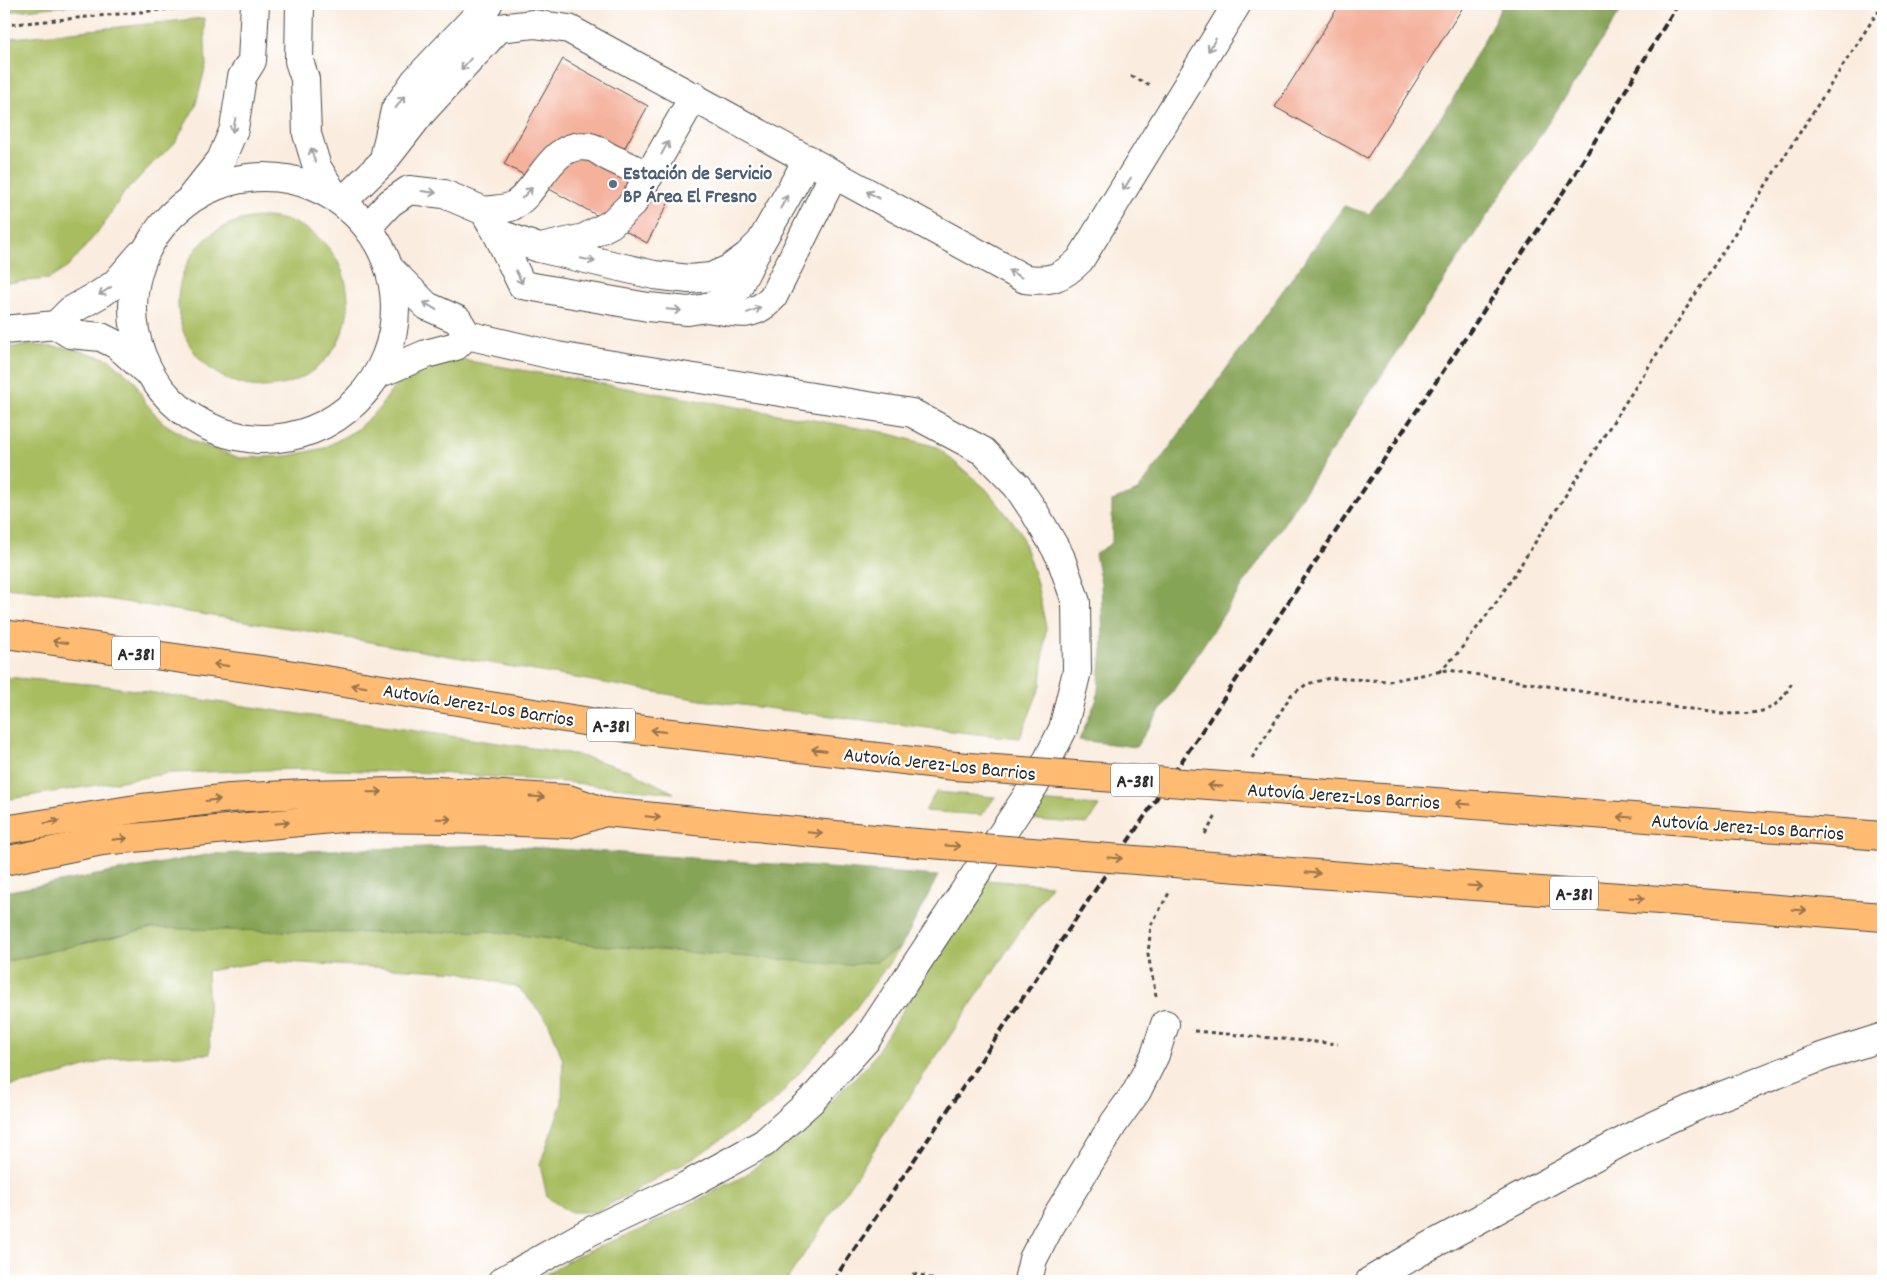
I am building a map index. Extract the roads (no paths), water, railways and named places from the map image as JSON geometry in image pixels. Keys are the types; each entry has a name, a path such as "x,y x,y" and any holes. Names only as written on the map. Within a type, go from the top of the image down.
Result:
{"highway":[{"name":"Autovía Jerez-Los Barrios","path":"4,634 269,671 628,728 955,766 1883,836"},
{"path":"4,830 142,808 210,800 305,794 438,791 559,798 568,799 605,812"},
{"path":"4,861 102,841 342,818 449,819 568,824 605,812"},
{"name":"A-381","path":"605,812 904,842 1883,917"}],"street":[{"path":"236,4 235,61 242,77"},
{"path":"56,325 70,311 115,284 167,220 187,202 221,160 234,129 242,77 252,61 255,4"},
{"path":"300,4 299,61 306,79 307,134 317,168 339,200"},
{"path":"306,79 313,60 316,4"},
{"path":"150,243 139,267 133,294 133,322 138,348 150,374 172,402 186,414 210,428 235,437 263,440 290,437 316,429 340,415 361,397 378,374 389,349 395,322 395,295 389,268 374,227 376,190 395,110 415,82 488,4"},
{"path":"339,200 383,162 422,112 499,28 534,24 569,28 1025,279 1040,281 1055,278 1069,271 1080,260 1237,4"},
{"path":"539,248 584,238 611,224 633,203 694,96"},
{"path":"491,222 514,206 532,189 543,171 558,156 568,150 579,147 591,147 649,176"},
{"path":"491,222 522,285 648,307 688,311 707,308 724,300 738,287 808,159"},
{"path":"707,308 747,314 757,311 773,297 834,174"},
{"path":"187,202 211,188 237,180 265,177 292,180 318,189 339,200 374,227"},
{"path":"374,227 390,203 408,190 444,194 539,248 654,275 689,280 711,277 729,269 747,256 761,242"},
{"path":"389,268 427,306 458,320 467,335 557,356 912,413 984,451 1017,486 1060,556 1076,602 1077,671 1063,729 1038,781 866,1040 813,1099 764,1143 686,1186 591,1231 502,1281"},
{"path":"4,330 56,325 70,334 101,337 117,345 150,374"},
{"path":"378,374 426,354 456,346 467,335"},
{"path":"1028,1281 1033,1259 1048,1230 1114,1123 1137,1091 1155,1055 1165,1024"},
{"path":"1370,1281 1428,1247 1640,1132 1706,1102 1815,1059 1883,1037"}],"railway":[{"path":"833,1281 1568,185 1678,4"}],"place":[{"name":"Estación de Servicio BP Área El Fresno","path":"613,184"}]}
